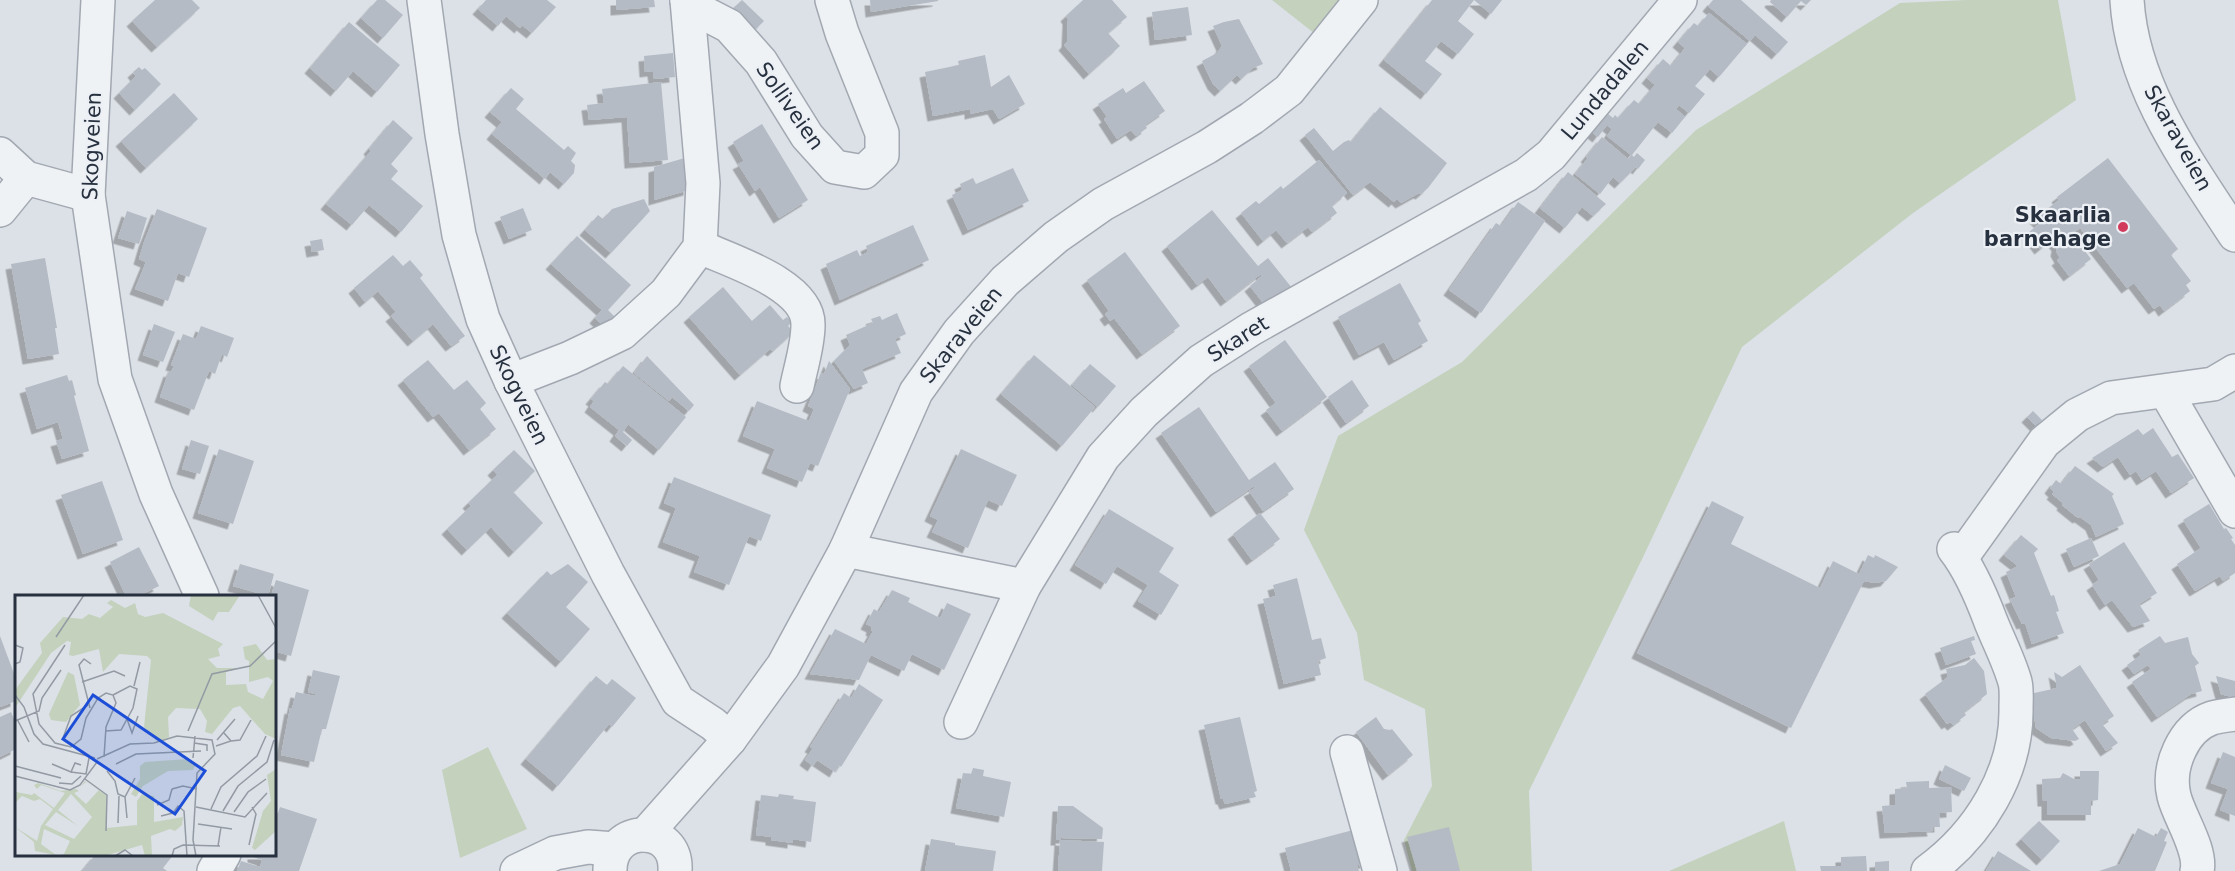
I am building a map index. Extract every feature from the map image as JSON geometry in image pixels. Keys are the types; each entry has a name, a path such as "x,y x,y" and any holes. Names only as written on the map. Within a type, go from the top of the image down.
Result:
{"street":[{"name":"Skogveien","path":"98,0 88,195 115,379 156,494 201,595"},
{"name":"Skogveien","path":"424,0 442,134 459,235 483,319 511,381 608,574 678,701 730,739"},
{"name":"Solliveien","path":"687,0 704,13 729,26 761,62 807,136 835,167 864,172 882,156 882,133 842,33 832,0"},
{"name":"Solliveien","path":"687,0 703,183 700,247"},
{"name":"Skaraveien","path":"645,835 730,739 783,666 846,549 916,392 959,332 1005,281 1056,237 1103,204 1208,147 1289,90 1361,0"},
{"name":"Lundadalen","path":"1526,175 1551,155 1680,0"},
{"name":"Skaraveien","path":"2127,0 2128,23 2153,99 2179,148 2235,236"},
{"path":"0,154 26,178 88,195"},
{"name":"Skaret","path":"961,722 1024,586 1102,457 1144,412 1201,361 1251,329 1526,175"},
{"path":"0,210 26,178"},
{"path":"511,381 570,358 622,333 666,293 700,247 770,278 798,297 809,324 798,386"},
{"path":"1928,871 1944,859 1987,809 2007,770 2017,727 2016,683 1989,616 1957,554 2044,442 2077,415 2111,398 2213,384 2235,371"},
{"path":"2166,392 2235,511"},
{"path":"846,549 1024,586"},
{"path":"2197,871 2198,866 2192,842 2174,795 2173,771 2180,748 2192,731 2211,718 2235,714"},
{"path":"1347,752 1380,871"},
{"name":"Skaraveien","path":"675,866 692,784"},
{"path":"527,870 555,853 588,847 612,860 627,838 645,835 662,840 669,847 675,866"},
{"path":"214,871 223,856"}],"green space":[{"path":"1272,0 1349,0 1324,41"},
{"path":"2058,0 2076,100 1913,213 1742,347 1529,791 1532,871 1412,871 1404,840 1432,786 1425,709 1364,680 1357,633 1304,530 1338,436 1462,362 1696,130 1900,3"},
{"path":"488,747 527,829 460,858 442,770"},
{"path":"1784,821 1796,871 1669,871"}],"building":[{"path":"155,0 192,0 200,8 157,47 132,21"},
{"path":"377,0 385,0 403,15 383,38 361,18"},
{"path":"486,0 547,0 556,7 532,33 522,25 520,28 506,16 498,26 478,9"},
{"path":"616,0 654,0 655,7 616,10"},
{"path":"742,0 764,21 752,33 729,12"},
{"path":"870,0 938,0 938,1 871,12"},
{"path":"1083,0 1112,0 1127,17 1108,33 1120,46 1089,74 1064,45 1067,42 1068,19 1066,16"},
{"path":"1432,0 1474,0 1458,21 1474,34 1458,54 1441,41 1425,61 1442,74 1426,94 1384,60"},
{"path":"1474,0 1502,0 1491,14"},
{"path":"1713,0 1741,0 1788,42 1777,54 1755,35 1750,41 1708,6"},
{"path":"1771,0 1811,0 1806,5 1801,1 1787,17 1770,2"},
{"path":"1188,7 1192,35 1155,40 1152,12"},
{"path":"1709,13 1747,44 1719,77 1710,69 1695,86 1705,94 1689,113 1679,105 1676,109 1685,117 1672,133 1658,122 1632,155 1634,157 1637,153 1645,160 1638,169 1636,167 1620,183 1613,177 1600,194 1575,174 1588,158 1586,157 1602,137 1628,159 1631,155 1607,136 1612,129 1607,125 1598,137 1587,128 1602,109 1613,118 1615,115 1618,118 1634,100 1639,104 1655,85 1647,78 1663,59 1671,66 1685,48 1678,42 1694,23 1698,26"},
{"path":"1239,19 1263,64 1253,68 1241,79 1237,75 1220,91 1213,84 1202,61 1217,53 1222,46 1213,26"},
{"path":"349,22 400,65 377,92 353,71 336,91 310,68"},
{"path":"673,53 675,77 654,79 653,71 645,72 644,56"},
{"path":"985,55 991,87 1009,75 1025,104 999,119 993,109 970,114 970,109 933,116 925,72 959,65 958,61"},
{"path":"139,67 142,70 145,68 161,84 135,110 119,93 136,76 133,72"},
{"path":"1144,81 1165,111 1145,125 1147,128 1136,136 1131,130 1117,139 1104,119 1107,117 1098,104 1123,88 1126,93"},
{"path":"661,82 668,160 630,163 627,117 589,120 587,105 604,103 602,89"},
{"path":"511,88 524,99 516,109 564,150 568,146 576,153 571,161 575,165 574,173 564,184 550,172 545,179 492,134 502,122 490,112"},
{"path":"174,93 198,119 146,168 121,141"},
{"path":"1380,107 1447,163 1428,188 1421,194 1401,203 1397,199 1394,202 1370,182 1353,195 1305,135 1314,128 1333,151 1344,142 1349,140 1351,142"},
{"path":"393,120 413,138 391,164 398,171 391,179 423,206 401,232 369,205 352,225 326,204 371,151 369,149"},
{"path":"762,124 808,200 779,218 760,187 755,191 738,164 744,161 733,142"},
{"path":"688,157 689,190 654,200 654,167"},
{"path":"2108,158 2178,249 2171,255 2191,281 2186,285 2190,291 2164,311 2160,305 2154,309 2134,283 2127,288 2080,228 2072,234 2091,259 2069,276 2057,260 2060,258 2056,251 2057,246 2052,239 2040,249 2028,233 2040,223 2035,218 2059,200 2057,197"},
{"path":"1319,160 1347,193 1332,206 1337,213 1312,232 1308,227 1287,243 1276,230 1263,241 1241,213 1256,201 1259,204 1281,186 1283,189"},
{"path":"1013,168 1029,201 968,230 952,195 962,190 960,184 973,178 976,184"},
{"path":"1568,172 1606,204 1593,216 1582,207 1565,228 1540,208"},
{"path":"644,199 650,211 611,253 585,230 598,215 603,219 612,209"},
{"path":"1518,202 1545,221 1481,313 1449,290 1496,223 1501,226"},
{"path":"523,208 532,230 509,239 500,217"},
{"path":"157,209 207,228 189,277 178,273 168,301 135,289 146,262 139,259"},
{"path":"1212,210 1258,266 1268,258 1292,288 1267,308 1250,286 1262,276 1261,274 1226,301 1208,277 1197,285 1167,246"},
{"path":"127,211 147,218 139,244 118,238"},
{"path":"913,225 929,260 840,300 826,264 857,250 860,256 868,252 866,246"},
{"path":"577,236 631,285 608,310 615,317 606,328 595,318 602,310 551,264"},
{"path":"322,239 324,250 312,252 310,241"},
{"path":"1125,252 1180,326 1142,354 1114,318 1110,321 1105,314 1109,311 1087,280"},
{"path":"393,255 403,266 410,260 423,275 420,278 465,336 451,346 433,324 413,341 391,316 396,312 378,291 365,302 354,288"},
{"path":"45,258 59,354 28,359 11,264"},
{"path":"1400,283 1421,321 1418,323 1428,341 1394,360 1384,342 1359,355 1338,317"},
{"path":"723,287 752,321 770,305 783,320 787,317 792,322 788,326 794,332 740,375 689,317"},
{"path":"897,313 906,334 895,339 901,353 862,369 868,383 854,389 834,361 850,345 846,335 873,323 871,319 880,316 882,320"},
{"path":"154,324 175,332 163,362 143,355"},
{"path":"201,326 234,338 227,357 222,354 215,374 209,371 194,410 160,397 169,371 171,372 174,366 171,365 183,334 196,339"},
{"path":"1285,340 1327,397 1282,431 1266,410 1276,403 1249,366"},
{"path":"1034,355 1095,407 1062,446 1001,394"},
{"path":"647,356 694,405 689,411 672,397 669,401 634,373"},
{"path":"428,360 454,390 467,380 486,403 480,409 496,429 469,450 439,413 433,417 403,380"},
{"path":"829,361 850,389 818,466 810,463 802,482 767,468 775,449 743,436 757,401 809,421 814,409 808,406 821,373 824,374"},
{"path":"1090,364 1116,386 1098,407 1072,385"},
{"path":"623,366 686,417 659,450 628,424 623,432 632,440 627,446 615,436 619,430 590,407 594,401 591,399"},
{"path":"67,375 69,381 72,380 89,451 62,459 56,441 63,439 58,422 37,429 25,388"},
{"path":"1352,380 1369,406 1346,423 1328,397"},
{"path":"1199,407 1249,480 1275,462 1294,489 1263,511 1249,491 1255,488 1254,486 1216,512 1161,433"},
{"path":"2033,411 2042,420 2036,426 2027,417"},
{"path":"2153,428 2172,457 2178,454 2194,478 2171,493 2156,471 2142,480 2136,471 2130,475 2118,457 2103,467 2092,458 2138,429 2143,435"},
{"path":"191,440 209,446 200,474 182,469"},
{"path":"219,449 254,461 233,524 198,513"},
{"path":"961,449 1017,475 1002,506 988,500 968,548 932,532 938,520 930,516"},
{"path":"514,450 535,471 514,492 493,470"},
{"path":"2075,466 2114,494 2112,496 2124,524 2096,537 2091,525 2080,517 2078,518 2052,494 2054,492 2050,488 2056,480 2061,484"},
{"path":"497,475 543,523 514,552 491,527 467,550 447,529 471,506 468,503"},
{"path":"674,477 771,515 761,541 749,536 729,585 694,572 700,556 663,542 676,508 664,503"},
{"path":"102,481 123,540 83,554 61,495"},
{"path":"1712,501 1744,517 1731,544 1820,588 1833,561 1859,574 1868,555 1874,558 1875,555 1898,567 1886,581 1875,583 1864,581 1791,728 1637,653"},
{"path":"2209,504 2224,529 2226,528 2233,538 2231,539 2235,545 2235,573 2223,581 2220,576 2195,591 2177,564 2201,548 2183,520"},
{"path":"1109,509 1174,548 1159,572 1179,585 1161,615 1138,601 1148,585 1117,566 1106,584 1075,565"},
{"path":"1260,513 1280,539 1252,560 1233,534"},
{"path":"2021,535 2038,549 2034,553 2051,596 2054,595 2059,611 2056,612 2064,633 2032,644 2025,623 2022,624 2010,599 2016,597 2006,572 2018,566 2004,555"},
{"path":"2091,538 2099,556 2074,567 2066,549"},
{"path":"2124,542 2157,593 2139,604 2150,621 2133,627 2112,600 2105,605 2092,585 2099,580 2089,564"},
{"path":"139,547 159,586 141,595 126,595 110,562"},
{"path":"240,564 274,574 268,595 233,586"},
{"path":"568,564 588,582 566,607 590,629 561,662 507,613 547,571 551,575"},
{"path":"1297,578 1312,640 1321,638 1326,658 1318,661 1321,675 1284,684 1263,599 1276,596 1273,585"},
{"path":"276,580 309,590 291,656 276,652 276,595 271,595"},
{"path":"892,590 910,598 908,602 940,618 947,603 971,614 944,670 912,654 904,671 871,655 859,680 810,674 835,629 866,644 873,631 872,627 866,624 874,609 879,612"},
{"path":"0,636 15,676 15,701 0,707"},
{"path":"1974,636 1975,640 1971,641 1976,654 1946,665 1940,648"},
{"path":"2160,636 2165,643 2188,637 2192,654 2199,663 2195,666 2202,691 2191,694 2157,717 2132,682 2151,669 2148,665 2134,674 2127,665 2141,655 2138,650"},
{"path":"1974,658 1984,671 1987,694 1964,712 1966,715 1953,725 1950,722 1947,724 1925,694 1948,677 1946,669 1965,665"},
{"path":"2080,665 2114,716 2102,724 2118,743 2106,751 2085,720 2072,729 2079,739 2075,741 2051,738 2036,728 2030,694 2057,688 2054,672 2062,677"},
{"path":"313,670 340,676 326,729 322,729 314,762 281,755 290,708 292,709 296,692 315,696 308,692"},
{"path":"596,676 607,685 612,679 636,698 612,727 609,724 558,786 526,759"},
{"path":"2216,676 2235,681 2235,698 2221,694"},
{"path":"859,684 883,700 841,767 839,765 835,772 817,760 813,766 805,760 813,748 810,747 844,693 851,698"},
{"path":"11,712 15,722 15,750 0,757 0,717"},
{"path":"1240,717 1257,791 1254,792 1256,797 1225,804 1221,799 1204,725"},
{"path":"1376,717 1384,729 1392,729 1413,755 1388,775 1356,732"},
{"path":"2223,752 2235,757 2235,816 2220,810 2228,789 2211,783"},
{"path":"1945,765 1971,778 1964,791 1939,779"},
{"path":"973,768 984,770 983,776 1011,782 1004,817 956,808 963,773 971,774"},
{"path":"2080,771 2099,771 2098,800 2091,801 2091,815 2047,815 2047,801 2043,801 2042,779 2060,778 2063,773 2074,779 2080,779"},
{"path":"1929,781 1929,788 1951,787 1952,812 1939,813 1940,827 1932,827 1933,831 1885,833 1882,806 1895,805 1895,789 1907,788 1906,782"},
{"path":"779,794 794,796 793,799 816,802 811,842 793,839 793,843 756,835 761,795 778,797"},
{"path":"1058,806 1073,806 1103,828 1102,839 1061,838 1061,840 1056,840"},
{"path":"280,807 317,819 299,871 237,871 241,861 260,867 262,860 253,856 276,856 276,818"},
{"path":"2039,821 2060,841 2042,860 2021,839"},
{"path":"1449,827 1460,871 1417,871 1407,837"},
{"path":"2138,828 2156,837 2161,828 2168,832 2164,841 2167,842 2155,871 2099,871 2120,864"},
{"path":"1357,829 1366,863 1357,865 1359,871 1291,871 1285,848"},
{"path":"931,839 996,851 993,871 925,871"},
{"path":"1060,840 1104,842 1102,871 1058,871"},
{"path":"1998,851 2031,871 1986,871"},
{"path":"94,856 172,856 163,868 167,871 82,871"},
{"path":"1866,856 1867,871 1821,871 1820,866 1841,866 1841,857"},
{"path":"1889,861 1889,871 1875,871 1875,862"}],"place":[{"name":"Skaarlia barnehage","path":"2123,227"}]}
